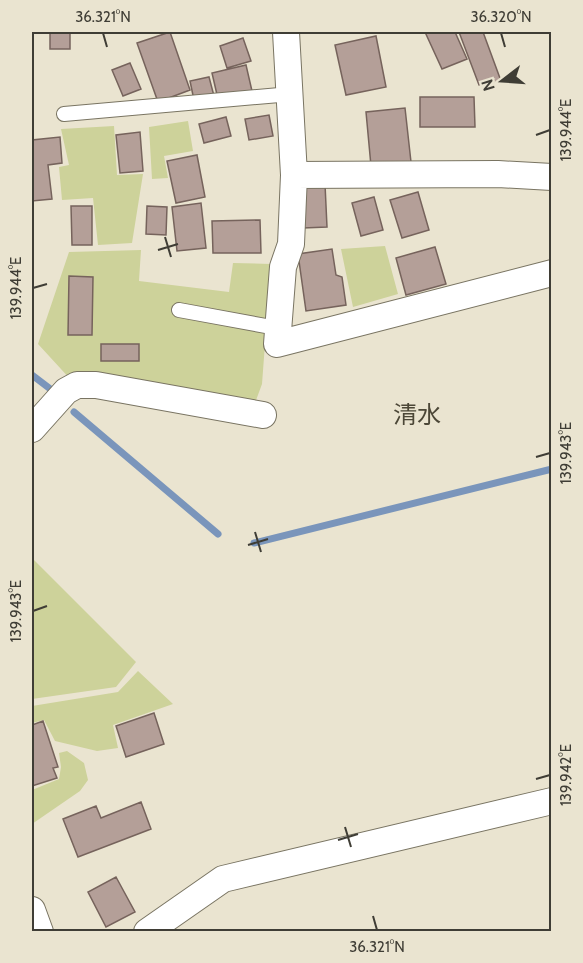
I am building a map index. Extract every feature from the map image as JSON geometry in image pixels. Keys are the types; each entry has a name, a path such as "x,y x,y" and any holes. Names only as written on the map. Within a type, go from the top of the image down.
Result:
{"street":[{"path":"286,32 294,175 291,244 283,267 277,344 552,273"},
{"path":"294,175 498,174 552,177"},
{"path":"32,429 66,390 77,385 96,385 263,415"},
{"path":"147,932 223,879 552,801"},
{"path":"32,910 40,932"}],"lane":[{"path":"64,114 291,94"},
{"path":"179,310 277,328"}],"green space":[{"path":"188,121 193,151 164,156 168,178 152,179 149,127"},
{"path":"114,126 117,175 143,174 132,243 98,245 93,198 62,200 59,167 69,165 61,129"},
{"path":"385,246 398,294 353,307 341,249"},
{"path":"141,250 139,281 229,292 233,263 271,264 262,384 255,403 72,381 38,344 69,252"},
{"path":"32,558 136,662 116,687 32,699"},
{"path":"138,671 173,704 113,725 118,748 97,751 55,741 44,720 32,723 32,706 118,692"},
{"path":"67,751 84,763 88,780 80,791 32,824 32,790 59,779 61,767 59,753"}],"building":[{"path":"50,32 70,32 70,49 50,49"},
{"path":"170,32 190,90 158,102 137,43"},
{"path":"425,32 455,32 467,59 442,69"},
{"path":"459,32 483,32 501,81 479,85"},
{"path":"376,36 386,87 346,95 335,45"},
{"path":"243,38 251,61 227,68 220,46"},
{"path":"130,63 141,89 123,96 112,70"},
{"path":"246,65 252,91 218,99 212,73"},
{"path":"209,77 214,96 194,100 190,81"},
{"path":"420,97 474,97 475,127 420,127"},
{"path":"405,108 411,162 371,166 366,112"},
{"path":"269,115 273,136 249,140 245,119"},
{"path":"226,117 231,136 204,143 199,124"},
{"path":"140,132 143,171 120,173 116,135"},
{"path":"60,137 62,163 48,165 52,199 32,201 32,140"},
{"path":"197,155 205,197 176,203 167,161"},
{"path":"325,184 327,227 303,228 301,185"},
{"path":"418,192 429,230 402,238 390,200"},
{"path":"374,197 383,230 361,236 352,203"},
{"path":"201,203 206,248 177,251 172,207"},
{"path":"71,206 92,206 92,245 72,245"},
{"path":"147,206 167,207 166,235 146,234"},
{"path":"260,220 261,253 213,253 212,221"},
{"path":"435,247 446,284 406,295 396,258"},
{"path":"332,249 336,275 342,277 346,305 306,311 298,254"},
{"path":"69,276 93,277 92,335 68,335"},
{"path":"101,344 139,344 139,361 101,361"},
{"path":"154,713 164,744 126,757 116,726"},
{"path":"43,721 58,767 53,768 57,778 32,786 32,725"},
{"path":"141,802 151,829 78,857 63,819 96,806 101,818"},
{"path":"116,877 135,912 106,927 88,892"}],"waterway":[{"path":"32,375 53,391"},
{"path":"74,412 218,534"},
{"path":"254,543 552,469"}],"district":[{"name":"清水","path":"417,414"}]}
